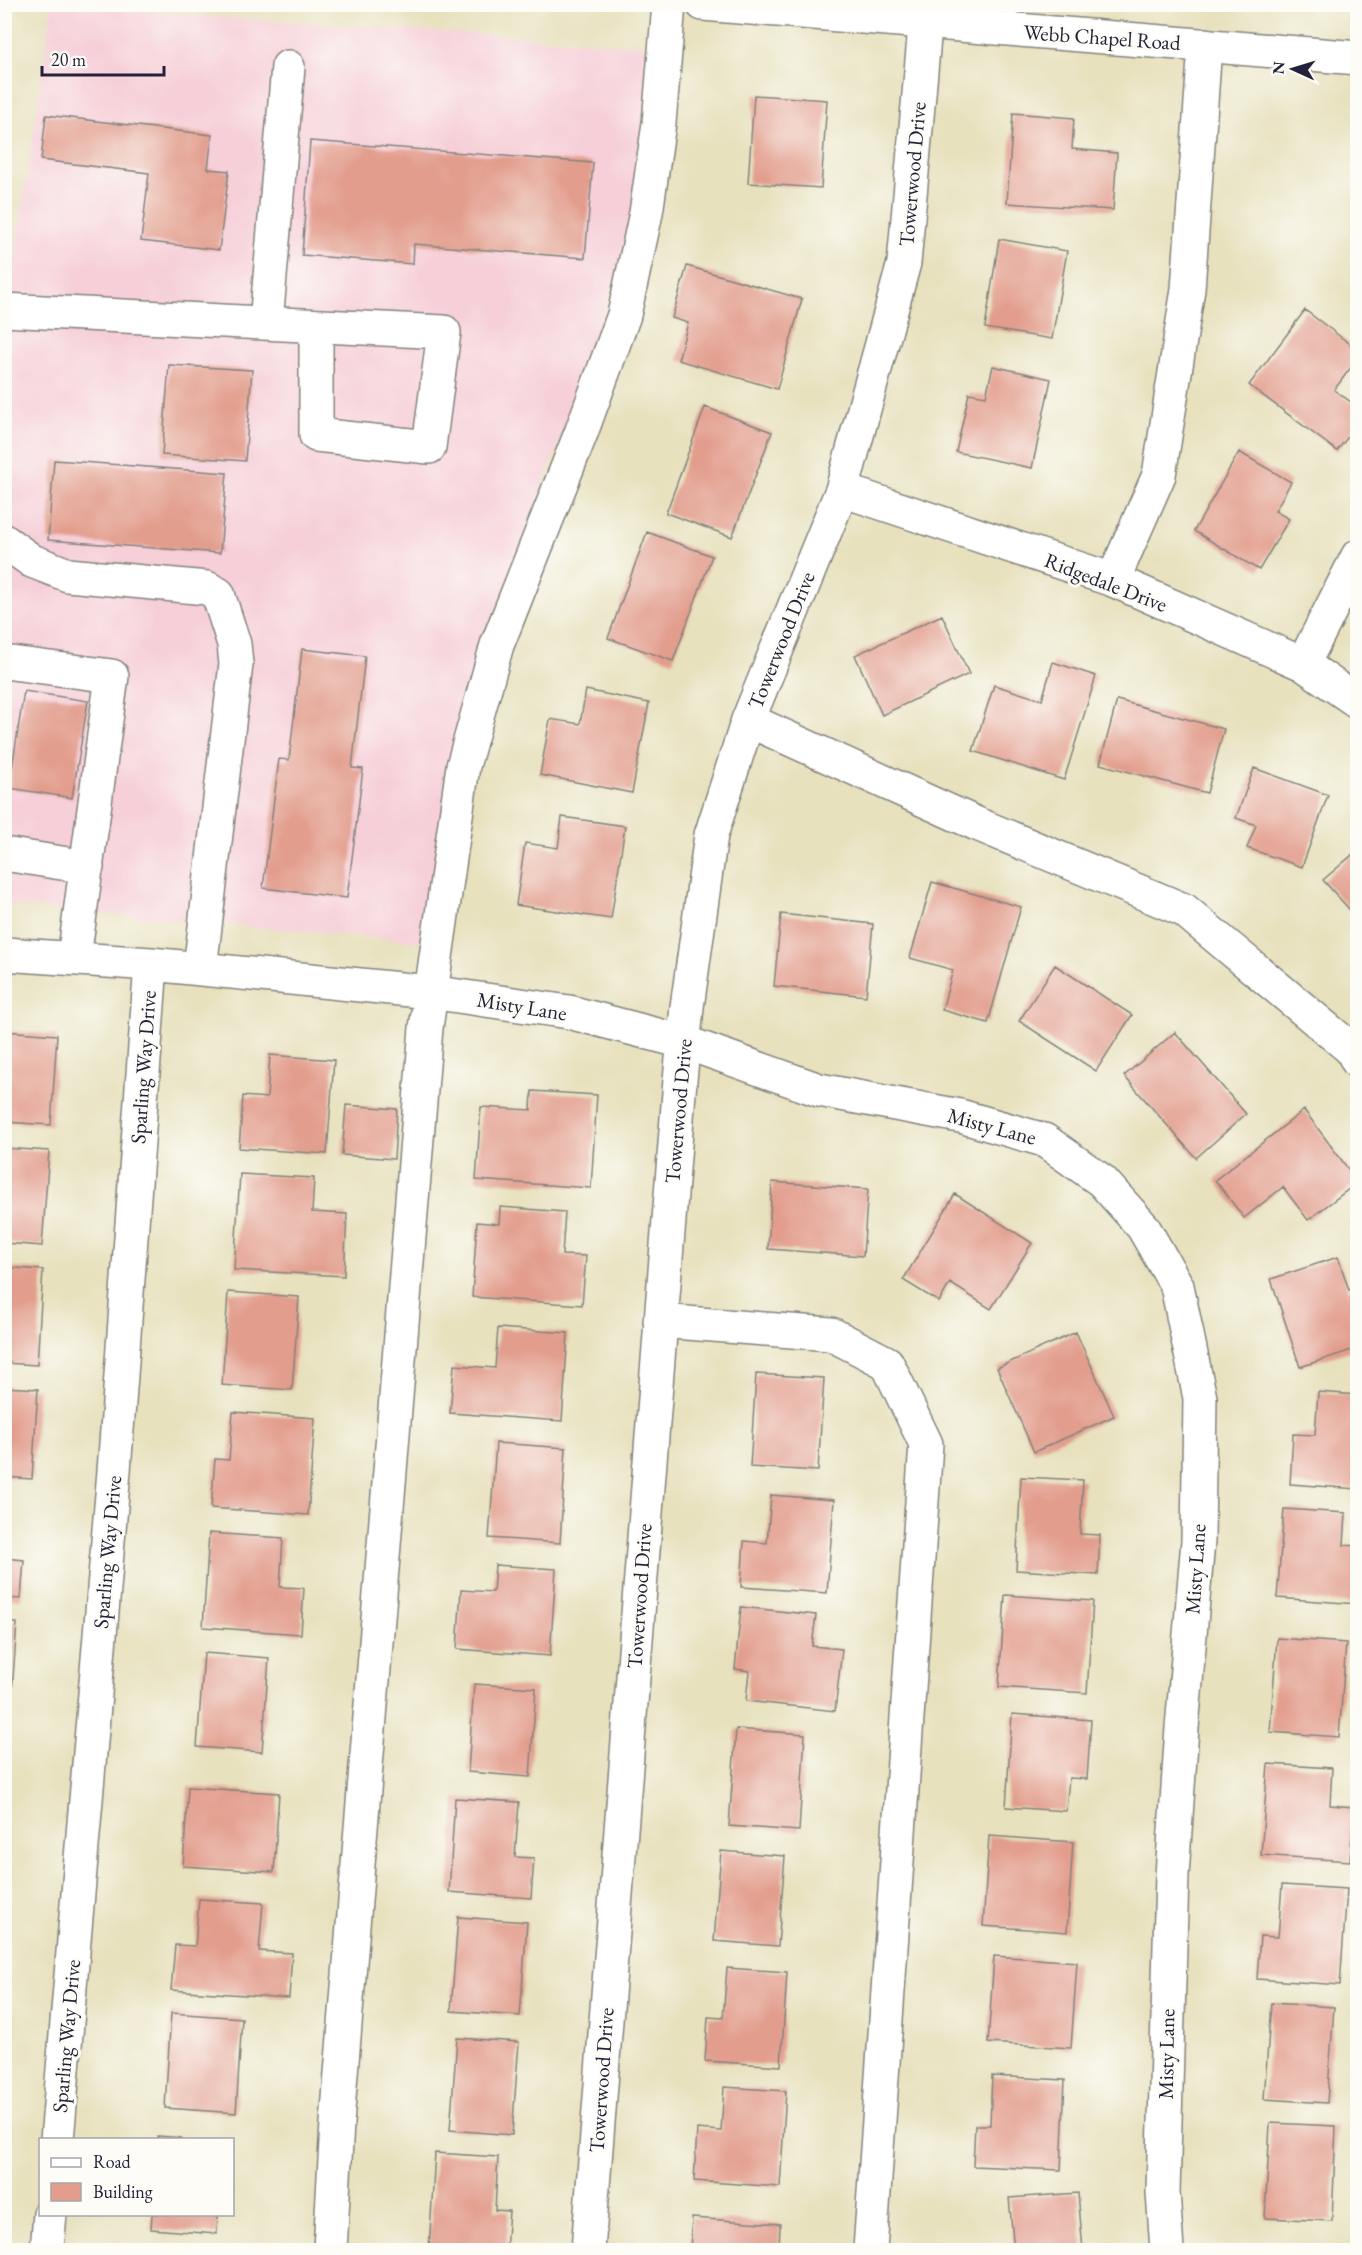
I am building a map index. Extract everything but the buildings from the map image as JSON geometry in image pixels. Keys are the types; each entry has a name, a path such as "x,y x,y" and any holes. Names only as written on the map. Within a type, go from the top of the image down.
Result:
{"street":[{"path":"330,2250 338,2100 430,992 463,766 497,645 624,315 646,213 659,123 669,4"},
{"name":"Webb Chapel Road","path":"703,4 927,14 1205,45 1358,58"},
{"name":"Towerwood Drive","path":"588,2250 660,1321 684,1042 711,835 748,720 842,490 904,263 927,14"},
{"path":"1113,580 1159,475 1188,289 1205,45"},
{"path":"266,323 288,67"},
{"path":"4,310 444,332 429,447 316,435 316,326"},
{"name":"Ridgedale Drive","path":"842,490 1113,580 1303,664 1358,702"},
{"path":"4,541 32,561 68,575 207,588 218,594 234,644 236,664 200,969"},
{"path":"1303,664 1358,556"},
{"path":"4,662 112,676 75,958"},
{"path":"748,720 977,824 1184,910 1351,1049 1358,1062"},
{"path":"4,854 87,867"},
{"name":"Misty Lane","path":"4,954 151,964 430,992 569,1012 684,1042 819,1089 960,1116 1044,1140 1102,1181 1143,1227 1177,1286 1200,1398 1198,1541 1182,1728 1172,1886 1163,2192 1167,2250"},
{"name":"Sparling Way Drive","path":"57,2138 113,1483 151,964"},
{"path":"660,1321 831,1334 887,1363 926,1444 870,2250"},
{"path":"47,2250 50,2216"}],"shaded area":[{"path":"52,6 654,46 627,237 585,375 490,624 424,942 5,905 5,324"}]}
